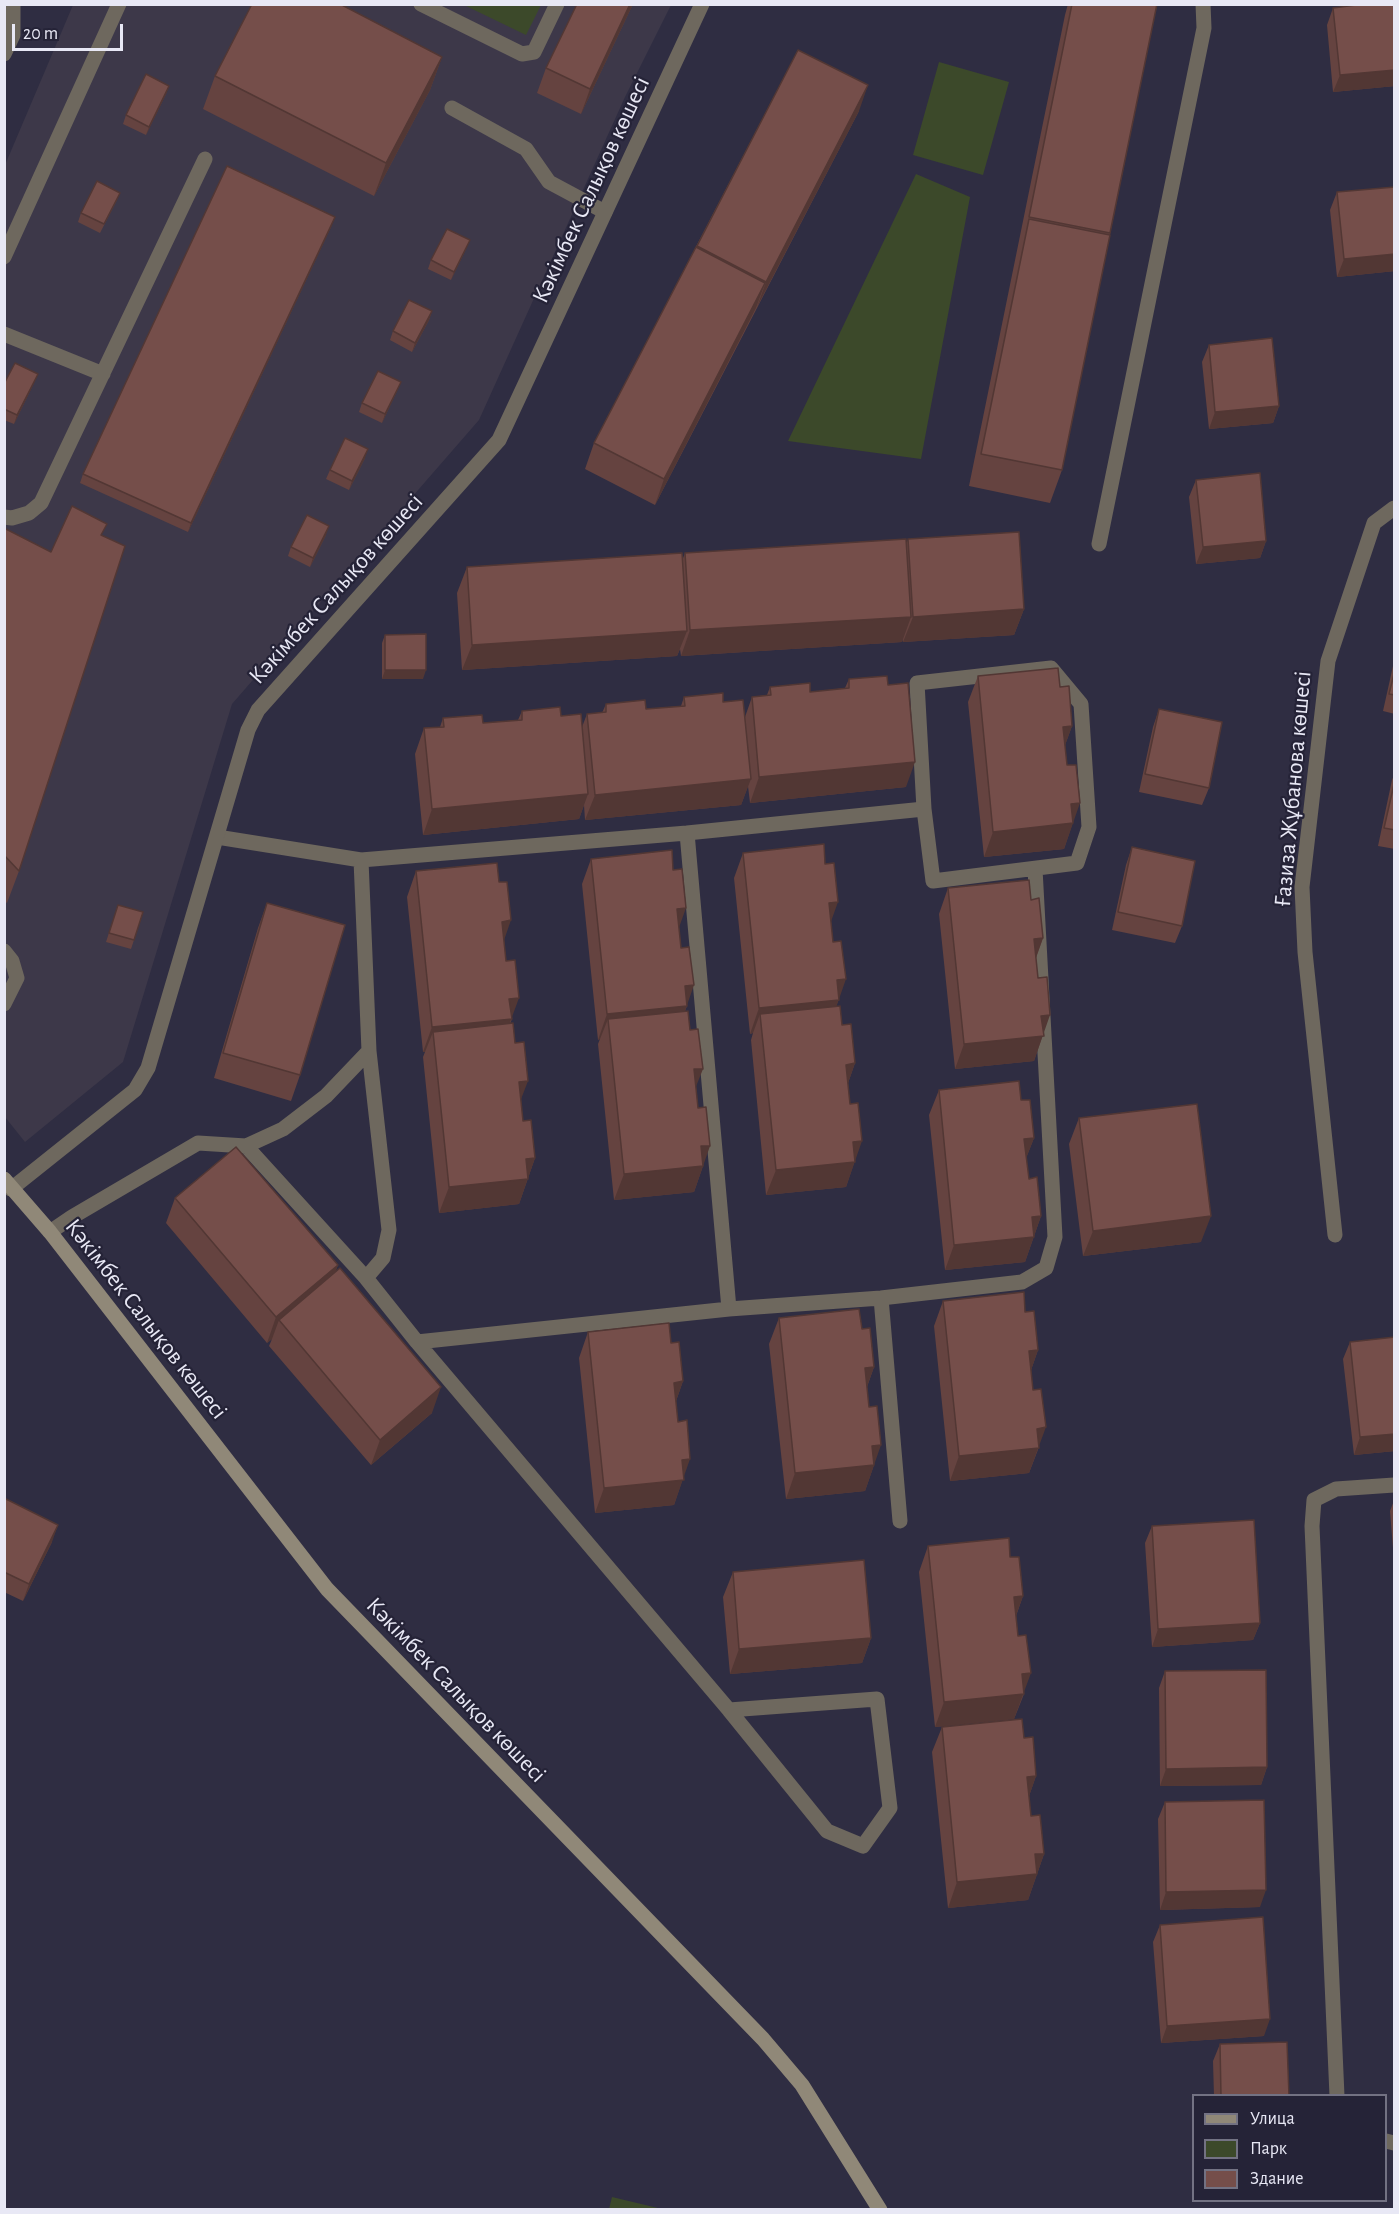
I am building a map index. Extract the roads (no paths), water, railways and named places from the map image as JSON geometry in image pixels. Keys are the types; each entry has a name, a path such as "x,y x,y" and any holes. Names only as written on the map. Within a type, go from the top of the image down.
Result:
{"street":[{"path":"4,54 13,35 13,4"},
{"path":"4,257 118,4"},
{"path":"421,4 522,54 534,52 557,4"},
{"name":"Кәкімбек Салықов көшесі","path":"702,4 499,440 258,710 248,730 148,1068 140,1083 135,1090 8,1184 50,1232 327,1589 763,2039 802,2085 880,2210"},
{"path":"1099,544 1204,28 1203,4"},
{"path":"452,108 526,149 549,182 605,212"},
{"path":"4,517 12,518 29,513 41,503 205,159"},
{"path":"4,334 103,374"},
{"name":"Ғазиза Жұбанова көшесі","path":"1335,1235 1305,952 1302,887 1328,661 1374,523 1395,508"},
{"path":"1051,668 1081,704 1089,827 1077,863 933,881 924,809 917,683 1051,668"},
{"path":"217,837 361,860 687,833 924,809"},
{"path":"687,833 729,1309"},
{"path":"361,860 369,1052 389,1230 383,1258 366,1278"},
{"path":"417,1342 729,1309 881,1298 1022,1282 1047,1268 1055,1237 1035,869"},
{"path":"4,951 12,961 17,978 4,1004"},
{"path":"50,1232 198,1143 246,1146 284,1129 326,1096 369,1052"},
{"path":"246,1146 366,1278 417,1342 729,1710 827,1831 862,1846 890,1808 877,1699 729,1710"},
{"path":"881,1298 900,1521"},
{"path":"1337,2094 1312,1526 1314,1500 1336,1489 1395,1485"}]}
